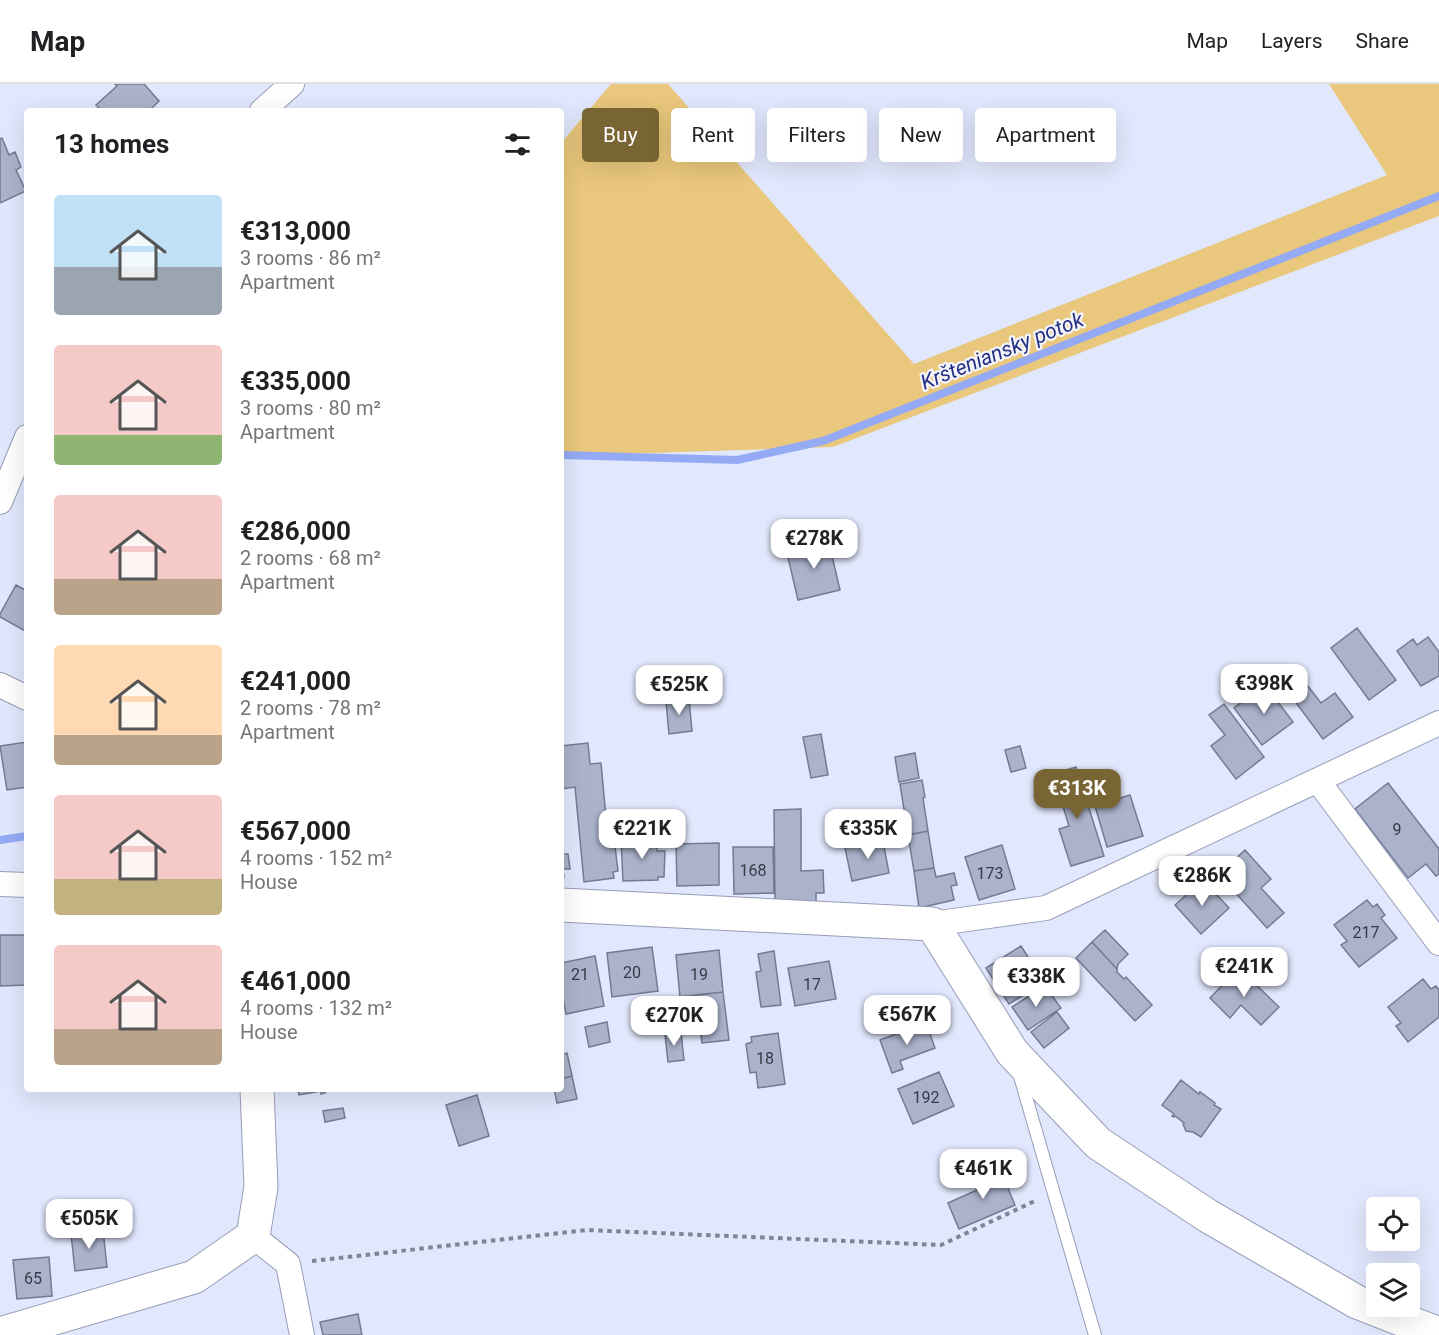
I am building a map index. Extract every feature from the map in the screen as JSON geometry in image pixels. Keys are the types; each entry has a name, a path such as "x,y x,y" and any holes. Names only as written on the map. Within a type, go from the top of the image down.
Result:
{"street":[{"path":"265,108 292,84"},
{"path":"0,502 24,444"},
{"path":"0,685 24,697"},
{"path":"564,905 932,924 1046,908 1439,723"},
{"path":"1318,781 1439,943"},
{"path":"0,884 24,885"},
{"path":"932,924 1012,1052 1098,1143 1208,1216 1357,1302 1439,1334"},
{"path":"0,1334 194,1277 253,1236 261,1187 257,1092"},
{"path":"253,1236 288,1264 302,1335"}],"lane":[{"path":"1012,1052 1095,1335"}],"path":[{"path":"288,1264 586,1230 941,1245 1054,1192"}],"shaded area":[{"path":"611,84 668,84 689,108 671,108 671,162 737,162 914,364 1387,175 1329,84 1439,84 1439,216 833,447 564,456 564,139 582,118 582,162 659,162 659,108 591,108"}],"building":[{"path":"115,84 144,84 159,101 152,108 99,108 96,105 117,86"},
{"path":"2,138 9,155 15,152 21,167 16,170 24,192 0,203 0,139"},
{"path":"828,539 840,590 798,600 787,553 810,547 809,542"},
{"path":"16,585 24,589 24,630 0,617"},
{"path":"1357,628 1396,680 1369,700 1331,648"},
{"path":"1428,637 1439,652 1439,676 1421,686 1397,651 1413,639 1417,645"},
{"path":"1265,685 1293,722 1262,745 1234,708"},
{"path":"1307,685 1321,703 1335,693 1353,717 1323,739 1291,696"},
{"path":"689,699 692,731 669,734 666,702"},
{"path":"1224,704 1264,757 1236,779 1211,746 1225,735 1209,715"},
{"path":"821,734 828,775 811,778 803,737"},
{"path":"24,742 24,787 7,790 0,746"},
{"path":"588,743 590,764 601,763 608,839 614,838 618,871 613,872 614,878 584,882 575,787 564,789 564,746"},
{"path":"1020,746 1026,768 1011,772 1005,750"},
{"path":"915,753 919,778 899,782 895,757"},
{"path":"1076,767 1104,856 1071,866 1059,829 1069,826 1053,774"},
{"path":"922,780 928,831 908,835 900,784"},
{"path":"1388,783 1439,849 1439,874 1436,876 1426,864 1408,878 1355,809"},
{"path":"1130,795 1143,836 1107,847 1095,806"},
{"path":"801,809 801,871 823,870 824,893 816,893 816,902 775,902 774,810"},
{"path":"928,831 934,868 914,871 908,835"},
{"path":"882,836 889,873 852,881 845,848 870,844 869,838"},
{"path":"657,838 657,851 665,851 664,877 658,877 658,880 623,881 621,839"},
{"path":"719,843 719,885 677,886 676,844"},
{"path":"1002,845 1015,889 979,900 965,857"},
{"path":"733,847 773,847 774,893 734,894"},
{"path":"1245,850 1271,879 1261,888 1284,913 1267,928 1217,872"},
{"path":"564,854 568,854 570,869 564,869"},
{"path":"934,868 936,877 954,873 957,885 951,886 954,900 919,908 914,871"},
{"path":"1203,880 1229,908 1201,934 1175,905"},
{"path":"1367,900 1373,907 1377,904 1385,915 1381,918 1397,938 1359,967 1341,945 1347,941 1334,925"},
{"path":"1105,930 1128,954 1118,964 1117,969 1092,942"},
{"path":"0,935 24,935 24,985 0,986"},
{"path":"1092,942 1117,969 1117,972 1124,979 1126,977 1152,1005 1135,1021 1076,958"},
{"path":"1021,946 1044,982 1009,1004 986,968"},
{"path":"652,947 658,991 612,997 607,953"},
{"path":"719,950 723,992 680,997 676,955"},
{"path":"774,951 781,1005 761,1007 756,972 761,971 758,954"},
{"path":"595,956 604,1006 566,1014 564,962"},
{"path":"829,961 836,999 795,1006 788,968"},
{"path":"1239,968 1279,1007 1261,1025 1241,1005 1230,1018 1210,998"},
{"path":"1423,979 1431,989 1436,986 1439,990 1439,1017 1408,1042 1396,1026 1401,1023 1388,1007"},
{"path":"1045,986 1061,1008 1028,1030 1012,1007"},
{"path":"723,992 729,1040 702,1043 696,995"},
{"path":"1057,1012 1069,1028 1044,1048 1031,1032"},
{"path":"607,1022 610,1042 589,1047 585,1027"},
{"path":"926,1023 935,1048 900,1061 903,1069 892,1073 880,1040"},
{"path":"681,1033 684,1060 668,1062 665,1034"},
{"path":"778,1033 785,1084 758,1088 756,1072 750,1073 746,1044 752,1042 751,1037"},
{"path":"567,1053 572,1076 564,1078 564,1054"},
{"path":"939,1072 954,1106 913,1124 898,1089"},
{"path":"572,1076 577,1099 557,1103 555,1092 564,1092 564,1078"},
{"path":"1181,1080 1221,1109 1201,1137 1186,1131 1184,1123 1172,1116 1174,1114 1162,1105"},
{"path":"298,1092 316,1092 299,1095"},
{"path":"477,1095 489,1136 459,1146 446,1105"},
{"path":"343,1108 345,1118 325,1122 323,1111"},
{"path":"1000,1169 1015,1205 959,1229 948,1203 977,1190 973,1180"},
{"path":"103,1230 107,1267 75,1271 71,1234"},
{"path":"49,1257 52,1296 17,1299 13,1260"},
{"path":"358,1314 362,1335 323,1335 320,1322"}],"waterway":[{"name":"Kršteniansky potok","path":"564,455 737,460 823,441 1439,196"},
{"name":"Kršteniansky potok","path":"0,840 24,836"}]}
